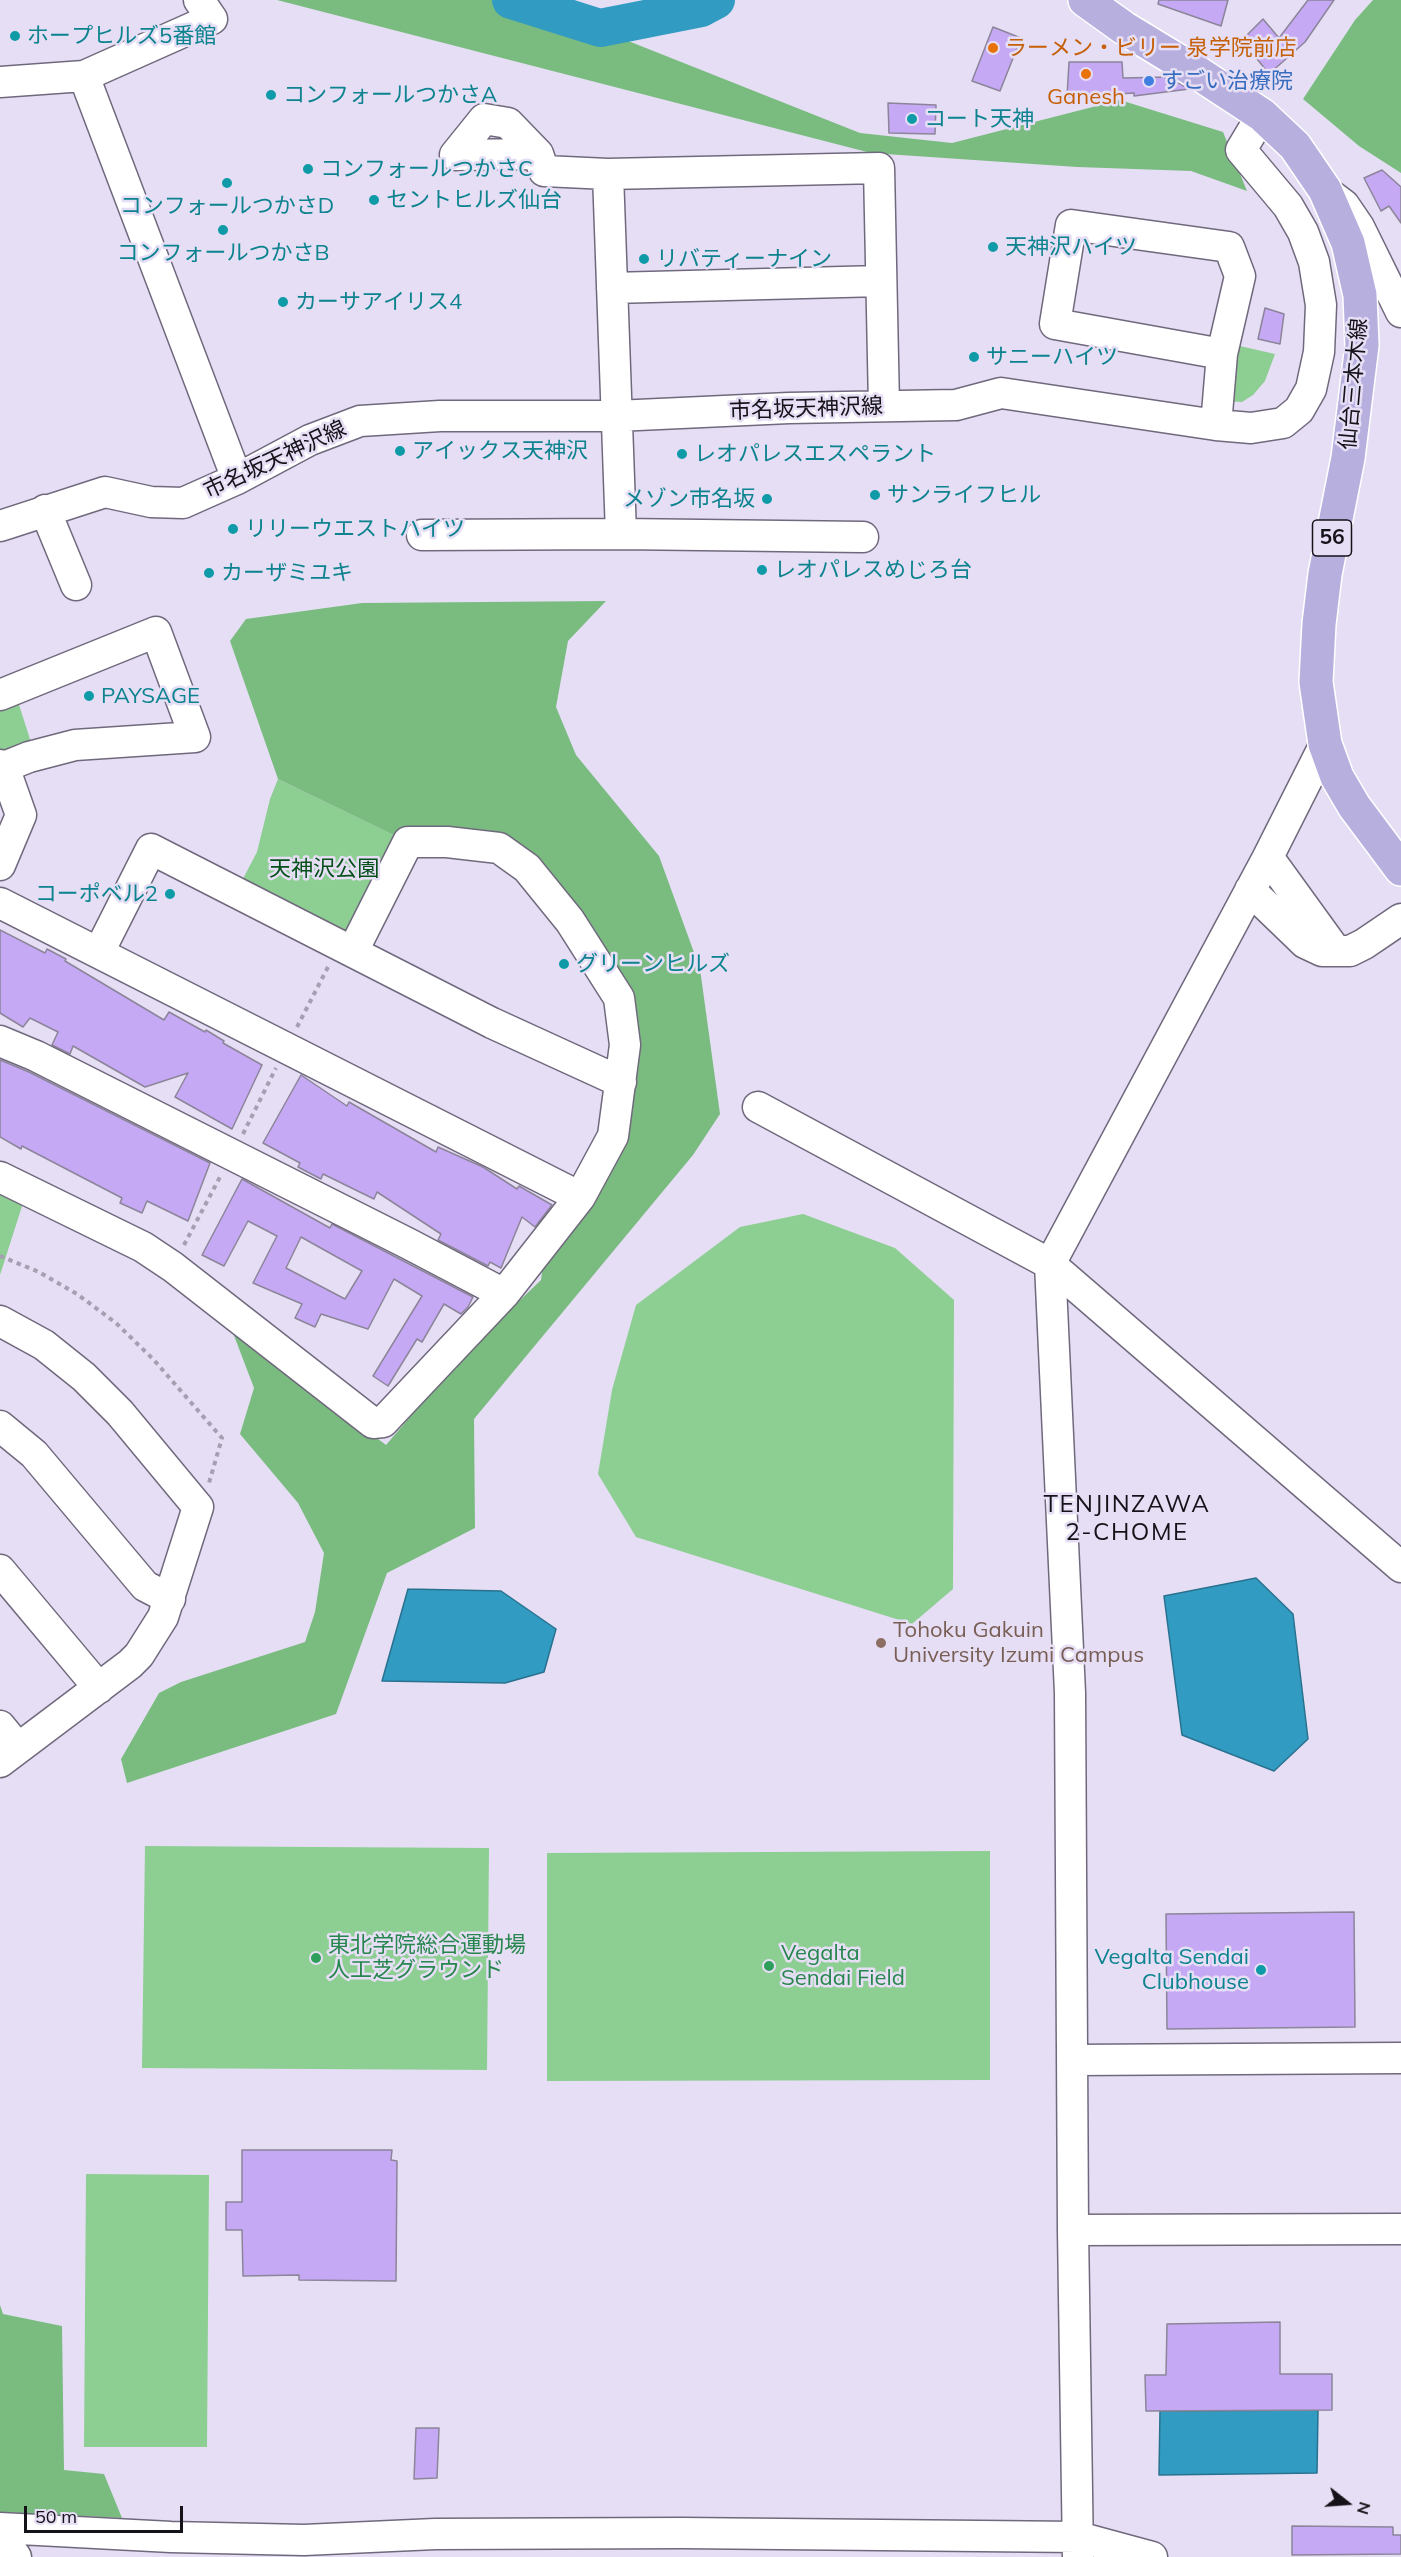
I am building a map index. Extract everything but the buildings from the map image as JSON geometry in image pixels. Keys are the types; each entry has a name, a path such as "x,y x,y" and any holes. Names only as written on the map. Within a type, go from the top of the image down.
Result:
{"main road":[{"name":"仙台三本木線","path":"1085,0 1124,28 1262,115 1295,146 1325,190 1348,243 1360,295 1363,330 1348,458 1325,574 1319,624 1316,682 1325,744 1337,777 1354,806 1401,869"}],"street":[{"path":"0,82 84,76 212,19 199,0"},
{"path":"84,76 237,479"},
{"name":"市名坂天神沢線","path":"4,515 45,510 105,492 151,502 183,503 237,479 310,440 360,421 440,416 616,416 956,405 1000,393 1216,425 1251,428 1283,423 1299,410 1311,389 1319,352 1321,305 1314,262 1303,232 1288,206 1241,150 1262,115"},
{"path":"538,153 544,171 608,174 879,168 884,406"},
{"path":"608,174 621,534"},
{"path":"1325,190 1344,205 1359,227 1400,310"},
{"path":"1216,425 1222,354 1240,276 1229,247 1071,225 1054,324 1222,354"},
{"path":"612,288 881,281"},
{"path":"1360,295 1389,303 1400,310"},
{"path":"45,510 76,585"},
{"path":"422,535 621,534 864,537"},
{"path":"0,694 156,632 195,737 75,745 2,766 21,815 0,865"},
{"path":"1078,2547 1073,2230 1070,1693 1050,1264 1268,857 1325,744"},
{"path":"0,1177 129,1239 173,1267 373,1423 383,1422 504,1294 580,1197 613,1136 625,1045 619,998 570,921 527,868 499,848 447,842 408,842 346,948"},
{"path":"99,952 151,849 492,1023 621,1082"},
{"path":"1268,857 1336,951"},
{"path":"1250,890 1305,943 1322,951 1350,951 1365,944 1401,919"},
{"path":"0,903 580,1197"},
{"path":"0,1041 36,1056 504,1294"},
{"path":"758,1107 1050,1264 1401,1567"},
{"path":"0,1321 64,1359 103,1394 198,1507 163,1617 139,1655 99,1688 6,1745"},
{"path":"0,1426 34,1454 145,1586 170,1599"},
{"path":"0,1570 99,1688"},
{"path":"1073,2060 1401,2058"},
{"path":"1073,2230 1401,2229"},
{"path":"0,2528 171,2547 304,2549 565,2545 948,2545 1078,2547 1152,2557"},
{"path":"0,2535 16,2557"}],"path":[{"path":"173,1267 287,1048 346,948"},
{"path":"0,1256 58,1281 116,1323 153,1359 222,1438 204,1497 198,1507"}],"green space":[{"path":"277,0 525,0 860,133 952,143 1120,100 1223,132 1247,191 1191,171 1077,167 871,153"},
{"path":"1373,0 1401,0 1401,173 1359,146 1303,99 1355,20"},
{"path":"1231,344 1275,354 1265,381 1253,395 1242,402 1226,401"},
{"path":"606,601 568,641 556,707 576,755 659,856 700,969 720,1114 693,1155 474,1419 475,1528 387,1573 336,1714 127,1783 121,1759 159,1693 181,1682 305,1642 315,1612 324,1553 298,1503 240,1434 254,1388 230,1325 386,1445 462,1356 541,1280 542,1272 613,1136 619,998 527,868 408,842 278,779 230,641 246,619 362,603"},
{"path":"14,689 35,755 0,765 0,695"},
{"name":"天神沢公園","path":"278,779 408,842 353,951 236,892 257,852 270,799"},
{"path":"0,1188 24,1200 0,1275"},
{"path":"803,1214 895,1248 954,1300 953,1589 912,1624 636,1537 598,1474 612,1390 636,1305 740,1227"},
{"name":"東北学院総合運動場 人工芝グラウンド","path":"145,1846 489,1848 487,2070 142,2068"},
{"name":"Vegalta Sendai Field","path":"990,1851 990,2080 547,2081 547,1853"},
{"path":"86,2174 209,2175 207,2447 84,2447"},
{"path":"0,2305 3,2314 62,2326 64,2470 104,2474 122,2518 0,2512"}],"water":[{"path":"1256,1578 1293,1614 1308,1739 1274,1771 1182,1735 1164,1596"},
{"path":"408,1589 501,1591 556,1629 544,1672 505,1683 382,1681"},
{"path":"1318,2410 1317,2473 1159,2475 1160,2411"}],"waterway":[{"path":"511,0 600,28 701,8 716,0"}],"place":[{"name":"ホープヒルズ5番館","path":"15,36"},
{"name":"ラーメン・ビリー 泉学院前店","path":"993,48"},
{"name":"Ganesh","path":"1086,74"},
{"name":"すごい治療院","path":"1149,81"},
{"name":"コンフォールつかさA","path":"271,95"},
{"name":"コート天神","path":"912,119"},
{"name":"コンフォールつかさC","path":"308,169"},
{"name":"コンフォールつかさD","path":"227,183"},
{"name":"セントヒルズ仙台","path":"374,200"},
{"name":"コンフォールつかさB","path":"223,230"},
{"name":"天神沢ハイツ","path":"993,247"},
{"name":"リバティーナイン","path":"644,259"},
{"name":"カーサアイリス4","path":"283,302"},
{"name":"サニーハイツ","path":"974,357"},
{"name":"アイックス天神沢","path":"400,451"},
{"name":"レオパレスエスペラント","path":"682,454"},
{"name":"サンライフヒル","path":"875,495"},
{"name":"メゾン市名坂","path":"767,499"},
{"name":"リリーウエストハイツ","path":"233,529"},
{"name":"レオパレスめじろ台","path":"762,570"},
{"name":"カーザミユキ","path":"209,573"},
{"name":"PAYSAGE","path":"89,696"},
{"name":"コーポベル2","path":"170,894"},
{"name":"グリーンヒルズ","path":"564,964"},
{"name":"Tohoku Gakuin University Izumi Campus","path":"881,1643"},
{"name":"東北学院総合運動場 人工芝グラウンド","path":"316,1958"},
{"name":"Vegalta Sendai Field","path":"769,1966"},
{"name":"Vegalta Sendai Clubhouse","path":"1261,1970"}],"district":[{"name":"TENJINZAWA 2-CHOME","path":"1127,1519"}]}
